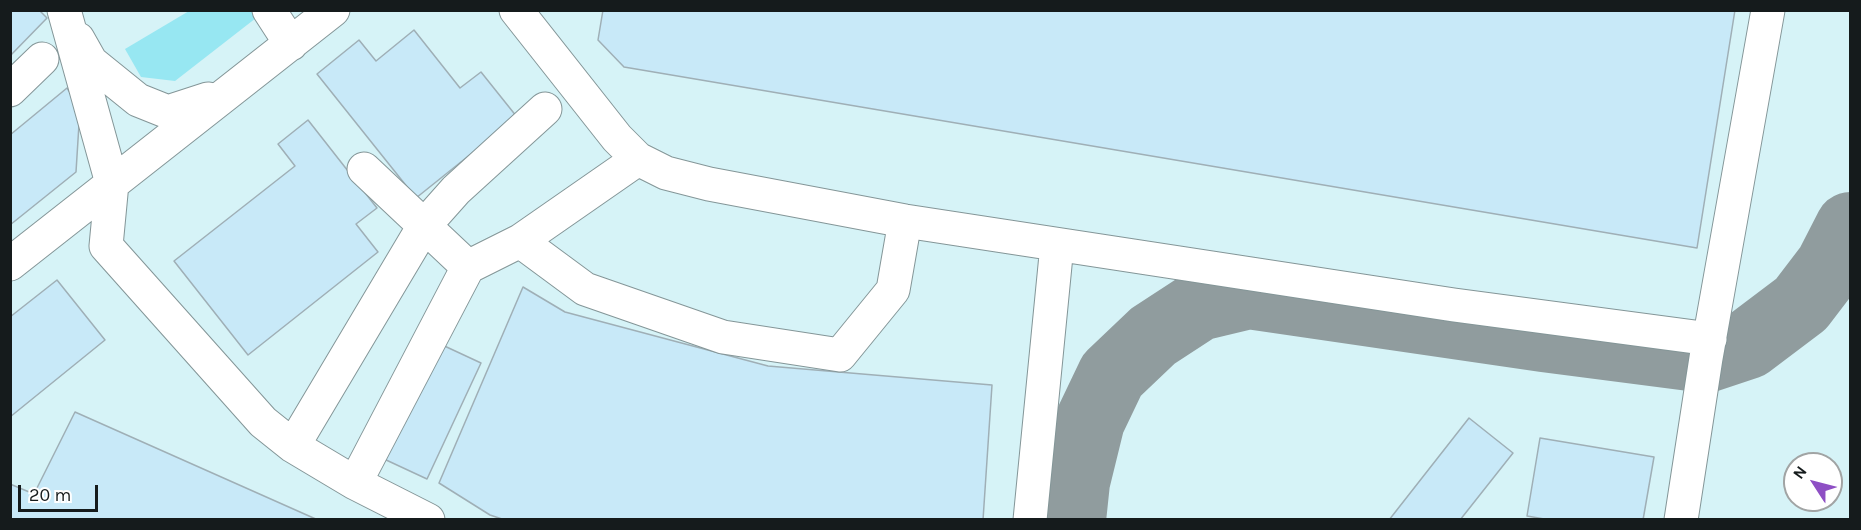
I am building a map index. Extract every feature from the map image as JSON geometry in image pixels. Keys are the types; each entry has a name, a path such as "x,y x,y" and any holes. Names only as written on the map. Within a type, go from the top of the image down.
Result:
{"lane":[{"path":"269,10 291,44"},
{"path":"10,264 333,10"},
{"path":"516,10 617,138 638,159 666,173 709,184 905,221 1454,305 1710,339"},
{"path":"1681,519 1768,10"},
{"path":"65,15 91,62 138,100 168,112 211,98 235,87"},
{"path":"65,15 112,183 106,246 263,422 293,446 355,483 428,519"},
{"path":"10,90 42,59"},
{"path":"293,446 424,226 456,190 545,109"},
{"path":"355,483 468,267 520,242 638,159"},
{"path":"364,169 468,267"},
{"path":"520,242 585,289 723,337 840,355 893,290 905,221"},
{"path":"1030,519 1057,244"}],"shaded area":[{"path":"10,11 1850,11 1850,519 11,519"},
{"path":"189,11 265,11 175,81 141,77 125,49"}],"building":[{"path":"10,10 39,10 47,18 10,56"},
{"path":"603,10 1735,10 1697,248 624,67 598,40"},
{"path":"414,30 460,88 481,72 517,117 416,198 317,74 359,40 376,61"},
{"path":"67,88 80,108 76,172 10,225 10,135"},
{"path":"308,120 377,208 356,224 378,252 248,355 174,261 295,166 278,144"},
{"path":"57,280 105,340 10,417 10,317"},
{"path":"523,287 565,312 768,366 992,385 983,520 505,520 490,515 439,483"},
{"path":"438,343 481,363 427,479 384,459"},
{"path":"75,412 318,520 10,520 10,484 34,494"},
{"path":"1469,418 1513,453 1460,520 1389,520"},
{"path":"1540,438 1654,457 1643,520 1550,520 1527,516"}],"taxiway":[{"path":"1071,520 1075,482 1090,421 1112,375 1153,336 1199,306 1249,294 1706,358 1748,344 1801,304 1830,266 1850,227"}]}
